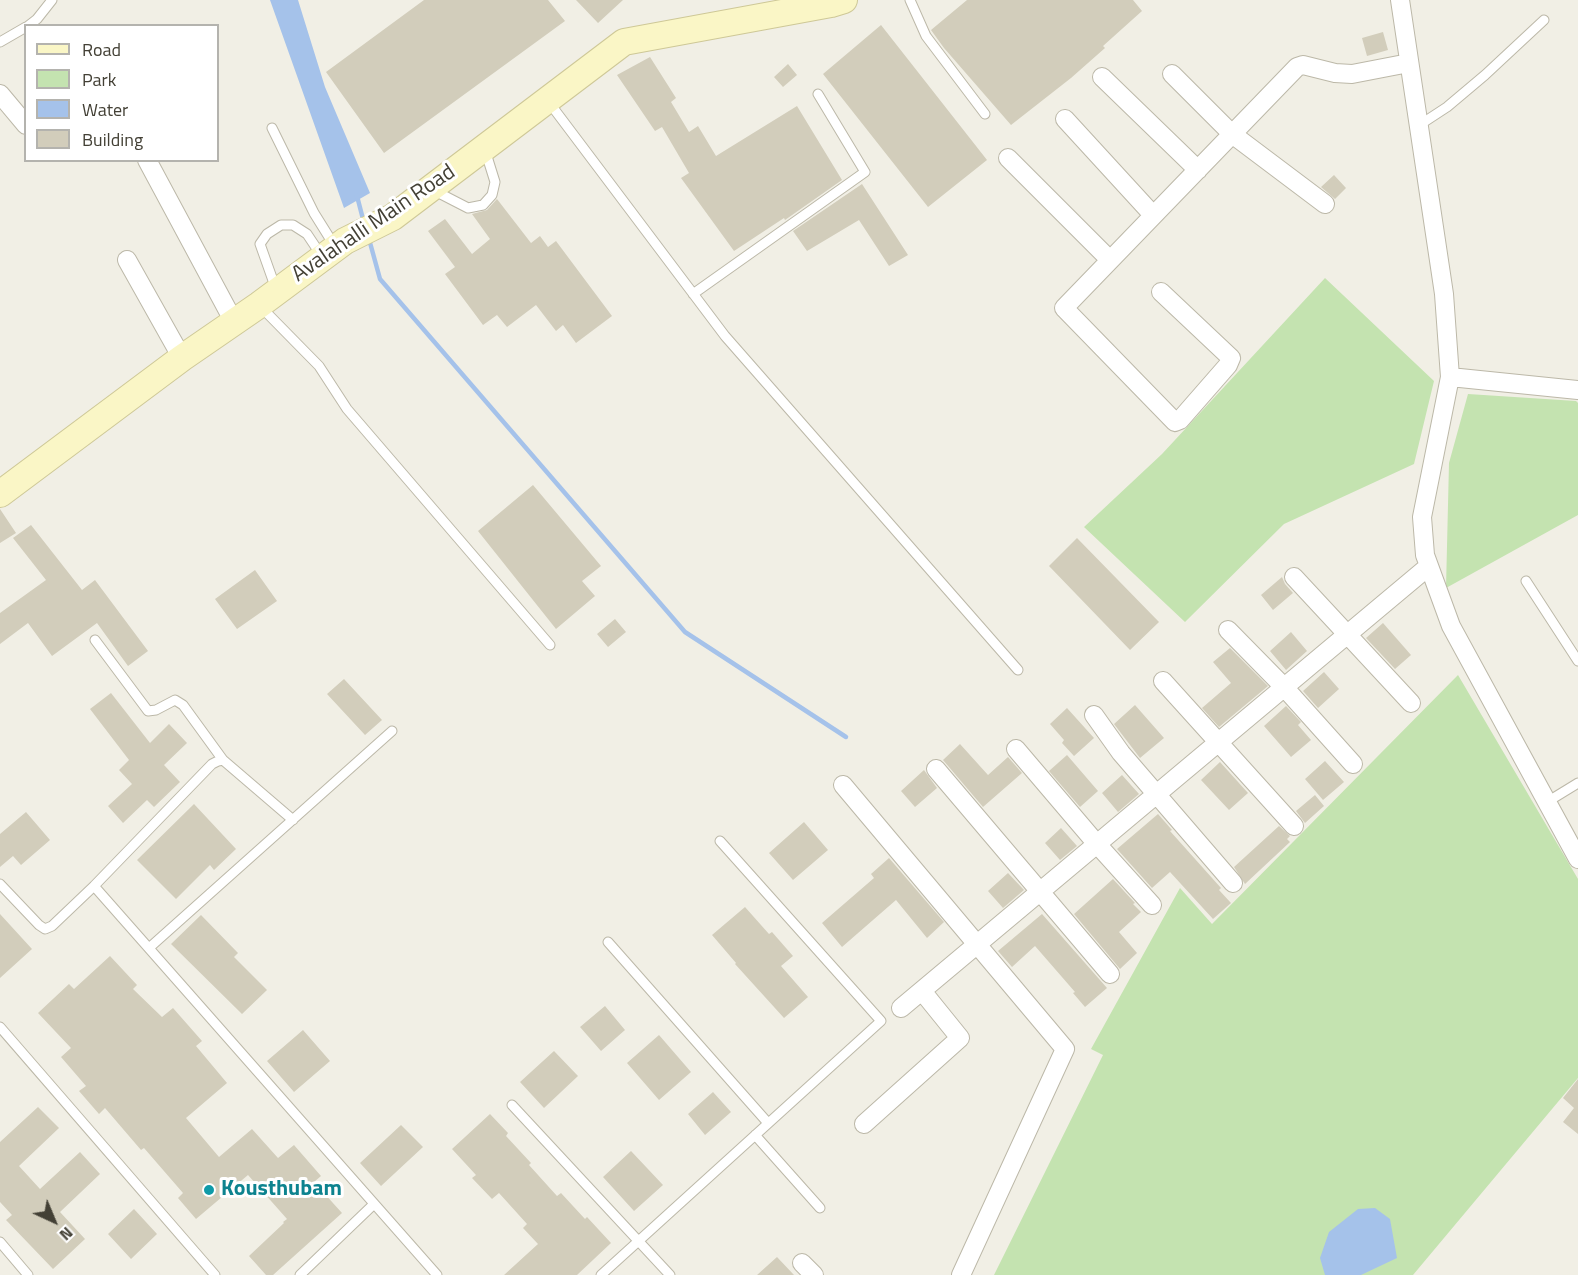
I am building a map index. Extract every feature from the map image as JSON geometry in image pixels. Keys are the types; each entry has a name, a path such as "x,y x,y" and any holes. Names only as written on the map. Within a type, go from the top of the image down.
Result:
{"main road":[{"name":"Avalahalli Main Road","path":"0,494 182,358 334,249 393,217 624,42 844,0"}],"street":[{"path":"1400,0 1444,294 1450,377 1422,517 1425,555 1451,626 1578,859"},
{"path":"1161,292 1231,358 1228,365 1180,420 1175,422 1064,308 1298,67 1303,65 1335,73 1352,74 1409,63"},
{"path":"1172,74 1232,134 1324,204"},
{"path":"1102,77 1198,170"},
{"path":"0,94 24,122"},
{"path":"1065,119 1153,215"},
{"path":"1008,158 1110,260"},
{"path":"148,162 234,322"},
{"path":"127,260 182,358"},
{"path":"1450,377 1578,390"},
{"path":"901,1008 1429,567"},
{"path":"1294,577 1411,703"},
{"path":"1227,630 1284,687 1353,764"},
{"path":"1163,681 1294,826"},
{"path":"1094,716 1121,753 1233,882"},
{"path":"1016,749 1152,905"},
{"path":"936,769 1110,974"},
{"path":"843,784 1065,1049 962,1275"},
{"path":"864,1124 960,1038 922,991"}],"lane":[{"path":"30,24 37,19 52,0"},
{"path":"910,0 926,36 985,114"},
{"path":"1418,126 1447,107 1544,20"},
{"path":"0,42 24,28"},
{"path":"693,294 865,172 818,94"},
{"path":"547,100 733,345 1018,670"},
{"path":"272,128 334,249"},
{"path":"430,189 468,208 483,205 492,195 495,182 484,148"},
{"path":"334,249 293,225 280,225 267,234 260,244 268,298 319,366 347,409 550,645"},
{"path":"1526,581 1578,662"},
{"path":"95,640 148,711 156,710 176,700 183,705 223,760 293,820"},
{"path":"149,948 392,732"},
{"path":"0,884 39,925 45,929 52,926 212,764 223,760"},
{"path":"1547,802 1578,783"},
{"path":"601,1275 881,1021 720,841"},
{"path":"94,886 437,1275"},
{"path":"608,942 768,1123"},
{"path":"0,1027 214,1275"},
{"path":"512,1105 670,1275"},
{"path":"755,1135 820,1208"},
{"path":"300,1275 374,1204"},
{"path":"0,1242 28,1275"}],"green space":[{"path":"1325,278 1434,381 1414,464 1284,524 1185,622 1084,527 1162,454"},
{"path":"1468,394 1576,401 1578,403 1578,515 1446,588 1449,463"},
{"path":"1458,675 1578,879 1578,1078 1413,1275 994,1275 1103,1055 1091,1049 1180,888 1212,924"}],"water":[{"path":"270,0 298,0 325,87 370,193 344,208"},
{"path":"1375,1208 1390,1219 1397,1258 1361,1275 1325,1275 1320,1258 1329,1232 1358,1209"}],"building":[{"path":"424,0 548,0 565,21 384,153 326,72"},
{"path":"576,0 623,0 598,23"},
{"path":"967,0 1133,0 1142,11 1071,78 1011,125 931,30"},
{"path":"881,25 987,160 928,207 823,74"},
{"path":"1383,32 1388,50 1367,56 1362,38"},
{"path":"650,57 676,98 671,102 689,132 698,126 716,156 797,106 842,180 785,220 784,218 734,251 681,178 689,173 662,127 655,131 617,75"},
{"path":"788,64 797,75 783,87 774,77"},
{"path":"1334,175 1346,188 1335,199 1321,187"},
{"path":"862,184 908,255 889,266 859,220 807,251 793,231"},
{"path":"497,199 531,243 540,236 548,247 556,241 612,316 576,343 563,325 556,331 536,305 507,327 497,315 483,325 445,274 455,267 428,231 445,219 472,254 490,239 472,214 487,210"},
{"path":"533,485 601,566 582,581 595,596 556,629 478,531"},
{"path":"0,509 16,533 0,543"},
{"path":"31,525 82,590 95,580 148,651 128,666 97,623 52,656 28,623 0,644 0,613 46,580 13,538"},
{"path":"1077,538 1159,622 1130,650 1049,566"},
{"path":"255,570 277,601 237,629 215,599"},
{"path":"1282,577 1293,593 1273,610 1261,595"},
{"path":"615,619 626,632 608,647 597,634"},
{"path":"1383,623 1411,655 1395,669 1366,638"},
{"path":"1291,632 1307,651 1286,670 1270,651"},
{"path":"1230,648 1268,686 1219,727 1202,708 1231,683 1213,662"},
{"path":"1324,672 1339,689 1318,708 1303,691"},
{"path":"344,679 382,720 365,735 327,694"},
{"path":"111,693 150,743 169,724 187,743 164,765 180,782 154,807 147,800 123,823 108,806 132,784 119,770 129,760 90,709"},
{"path":"1135,705 1164,738 1140,758 1114,724"},
{"path":"1286,706 1301,722 1298,725 1311,740 1291,757 1264,726"},
{"path":"1067,708 1094,738 1074,756 1050,724"},
{"path":"960,744 988,775 1008,757 1022,773 983,807 943,760"},
{"path":"1067,755 1098,791 1080,807 1049,771"},
{"path":"1325,761 1344,782 1323,800 1305,779"},
{"path":"1220,762 1248,793 1229,810 1201,780"},
{"path":"924,770 937,788 915,807 901,791"},
{"path":"1122,775 1139,794 1118,812 1102,793"},
{"path":"1315,795 1324,806 1305,823 1296,811"},
{"path":"194,804 236,849 214,870 210,865 176,899 137,860"},
{"path":"26,812 50,840 21,865 13,856 0,867 0,834"},
{"path":"1158,814 1231,903 1213,919 1170,872 1152,888 1117,849"},
{"path":"804,822 828,850 793,880 769,853"},
{"path":"1279,826 1290,836 1287,839 1290,842 1245,884 1234,867"},
{"path":"1061,828 1077,846 1060,860 1045,843"},
{"path":"889,858 944,922 927,938 896,900 842,947 822,923 874,878 871,874"},
{"path":"1008,873 1024,890 1003,908 988,891"},
{"path":"1113,879 1141,912 1119,932 1137,953 1120,969 1074,914"},
{"path":"745,907 793,956 781,966 808,997 784,1018 712,935"},
{"path":"0,914 32,949 0,978"},
{"path":"1042,914 1107,988 1085,1007 1035,946 1012,967 998,951"},
{"path":"201,915 238,953 234,957 267,990 242,1014 171,944"},
{"path":"110,956 137,985 133,989 162,1017 173,1008 202,1041 196,1046 227,1083 186,1118 219,1157 252,1129 278,1158 294,1145 321,1176 314,1182 342,1213 273,1275 266,1275 249,1256 287,1219 248,1175 196,1219 178,1198 183,1193 144,1148 141,1150 105,1108 99,1114 79,1091 86,1086 61,1057 71,1048 38,1013 69,984 74,989"},
{"path":"605,1006 625,1030 601,1051 580,1027"},
{"path":"303,1030 330,1061 294,1092 267,1061"},
{"path":"659,1035 691,1072 659,1100 627,1063"},
{"path":"554,1051 578,1076 544,1108 520,1082"},
{"path":"1578,1079 1578,1134 1563,1122 1574,1108 1563,1098"},
{"path":"713,1092 731,1112 705,1135 688,1114"},
{"path":"38,1107 59,1128 19,1166 40,1189 80,1152 100,1174 60,1212 85,1239 53,1269 6,1220 12,1215 0,1202 0,1142"},
{"path":"490,1114 508,1133 506,1136 531,1163 529,1165 557,1196 561,1193 611,1243 577,1275 504,1275 538,1244 523,1228 527,1224 499,1193 492,1199 472,1178 476,1175 452,1149"},
{"path":"401,1125 423,1147 381,1186 360,1163"},
{"path":"631,1151 663,1185 634,1211 603,1177"},
{"path":"134,1209 157,1234 131,1259 108,1234"},
{"path":"777,1257 794,1275 757,1275"}],"waterway":[{"path":"357,196 364,223"},
{"path":"369,239 380,279 685,632 846,737"}],"place":[{"name":"Kousthubam","path":"209,1190"}]}
